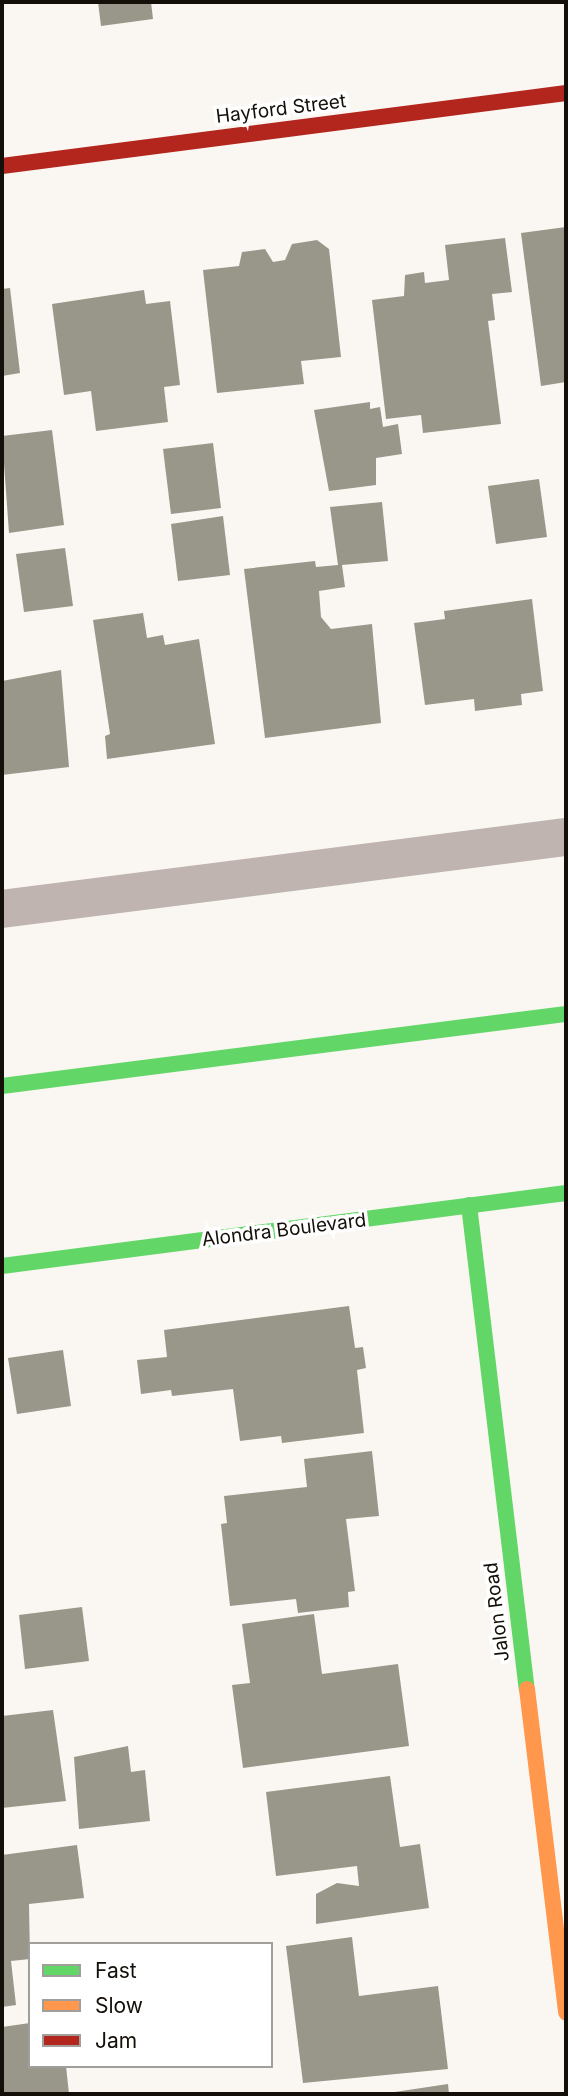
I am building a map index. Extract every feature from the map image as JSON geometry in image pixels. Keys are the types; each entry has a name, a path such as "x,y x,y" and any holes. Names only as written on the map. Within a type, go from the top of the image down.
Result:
{"street":[{"name":"Hayford Street","path":"2,166 566,93"},
{"path":"2,909 566,837"},
{"path":"2,1086 566,1014"},
{"name":"Alondra Boulevard","path":"2,1266 566,1193"},
{"name":"Jalon Road","path":"469,1205 566,2013"}],"building":[{"path":"98,2 151,2 153,19 101,26"},
{"path":"566,227 566,382 541,386 521,233"},
{"path":"505,238 512,292 492,294 495,320 488,321 501,424 423,433 421,415 386,419 372,300 404,296 405,275 424,272 425,283 449,280 445,245"},
{"path":"317,240 329,249 341,357 301,361 304,384 217,393 203,270 239,266 242,252 265,249 273,262 285,260 292,244"},
{"path":"10,288 20,373 2,376 2,289"},
{"path":"144,290 146,304 170,301 180,385 164,387 168,422 96,431 91,391 64,395 52,304"},
{"path":"370,402 370,409 380,407 383,427 398,424 402,454 376,458 376,485 329,491 314,410"},
{"path":"52,430 64,525 9,533 2,436"},
{"path":"213,443 221,508 171,514 163,449"},
{"path":"539,479 547,537 496,544 488,486"},
{"path":"382,502 388,561 342,565 345,587 319,591 321,617 331,629 372,624 381,723 265,738 244,569 315,561 316,567 338,565 330,507"},
{"path":"223,516 230,575 178,581 171,524"},
{"path":"65,548 73,606 24,612 16,554"},
{"path":"532,599 543,691 521,694 522,705 475,711 474,699 425,705 414,623 445,619 444,611"},
{"path":"143,613 147,638 163,635 165,645 199,639 215,744 107,759 105,736 110,734 93,620"},
{"path":"61,670 69,767 2,775 2,681"},
{"path":"349,1306 355,1348 363,1347 366,1368 357,1370 364,1433 282,1443 281,1436 240,1441 233,1389 172,1396 171,1390 141,1394 137,1360 167,1357 164,1330"},
{"path":"63,1350 71,1406 17,1414 8,1358"},
{"path":"372,1451 379,1516 346,1519 355,1591 348,1592 349,1607 298,1613 296,1599 230,1606 221,1524 227,1523 224,1496 307,1487 304,1459"},
{"path":"82,1607 89,1661 25,1669 19,1615"},
{"path":"314,1614 322,1674 398,1664 409,1746 243,1768 232,1685 250,1683 242,1624"},
{"path":"53,1710 66,1801 2,1808 2,1716"},
{"path":"128,1746 131,1772 145,1770 150,1821 79,1829 74,1757"},
{"path":"390,1776 400,1847 420,1844 429,1908 316,1924 316,1894 337,1883 359,1886 357,1866 276,1876 266,1792"},
{"path":"77,1845 84,1898 29,1904 28,1959 11,1961 16,2005 2,2007 2,1855"},
{"path":"352,1937 359,1996 438,1986 448,2069 303,2083 286,1946"},
{"path":"28,2023 28,2068 66,2068 69,2094 2,2094 2,2027"},
{"path":"448,2084 449,2094 388,2094 388,2093"}],"traffic: fast":[{"path":"2,1086 566,1014"},
{"path":"2,1266 566,1193"},
{"path":"469,1205 527,1689"}],"traffic: slow":[{"path":"527,1689 566,2013"}],"traffic: jam":[{"path":"2,166 566,93"}]}
